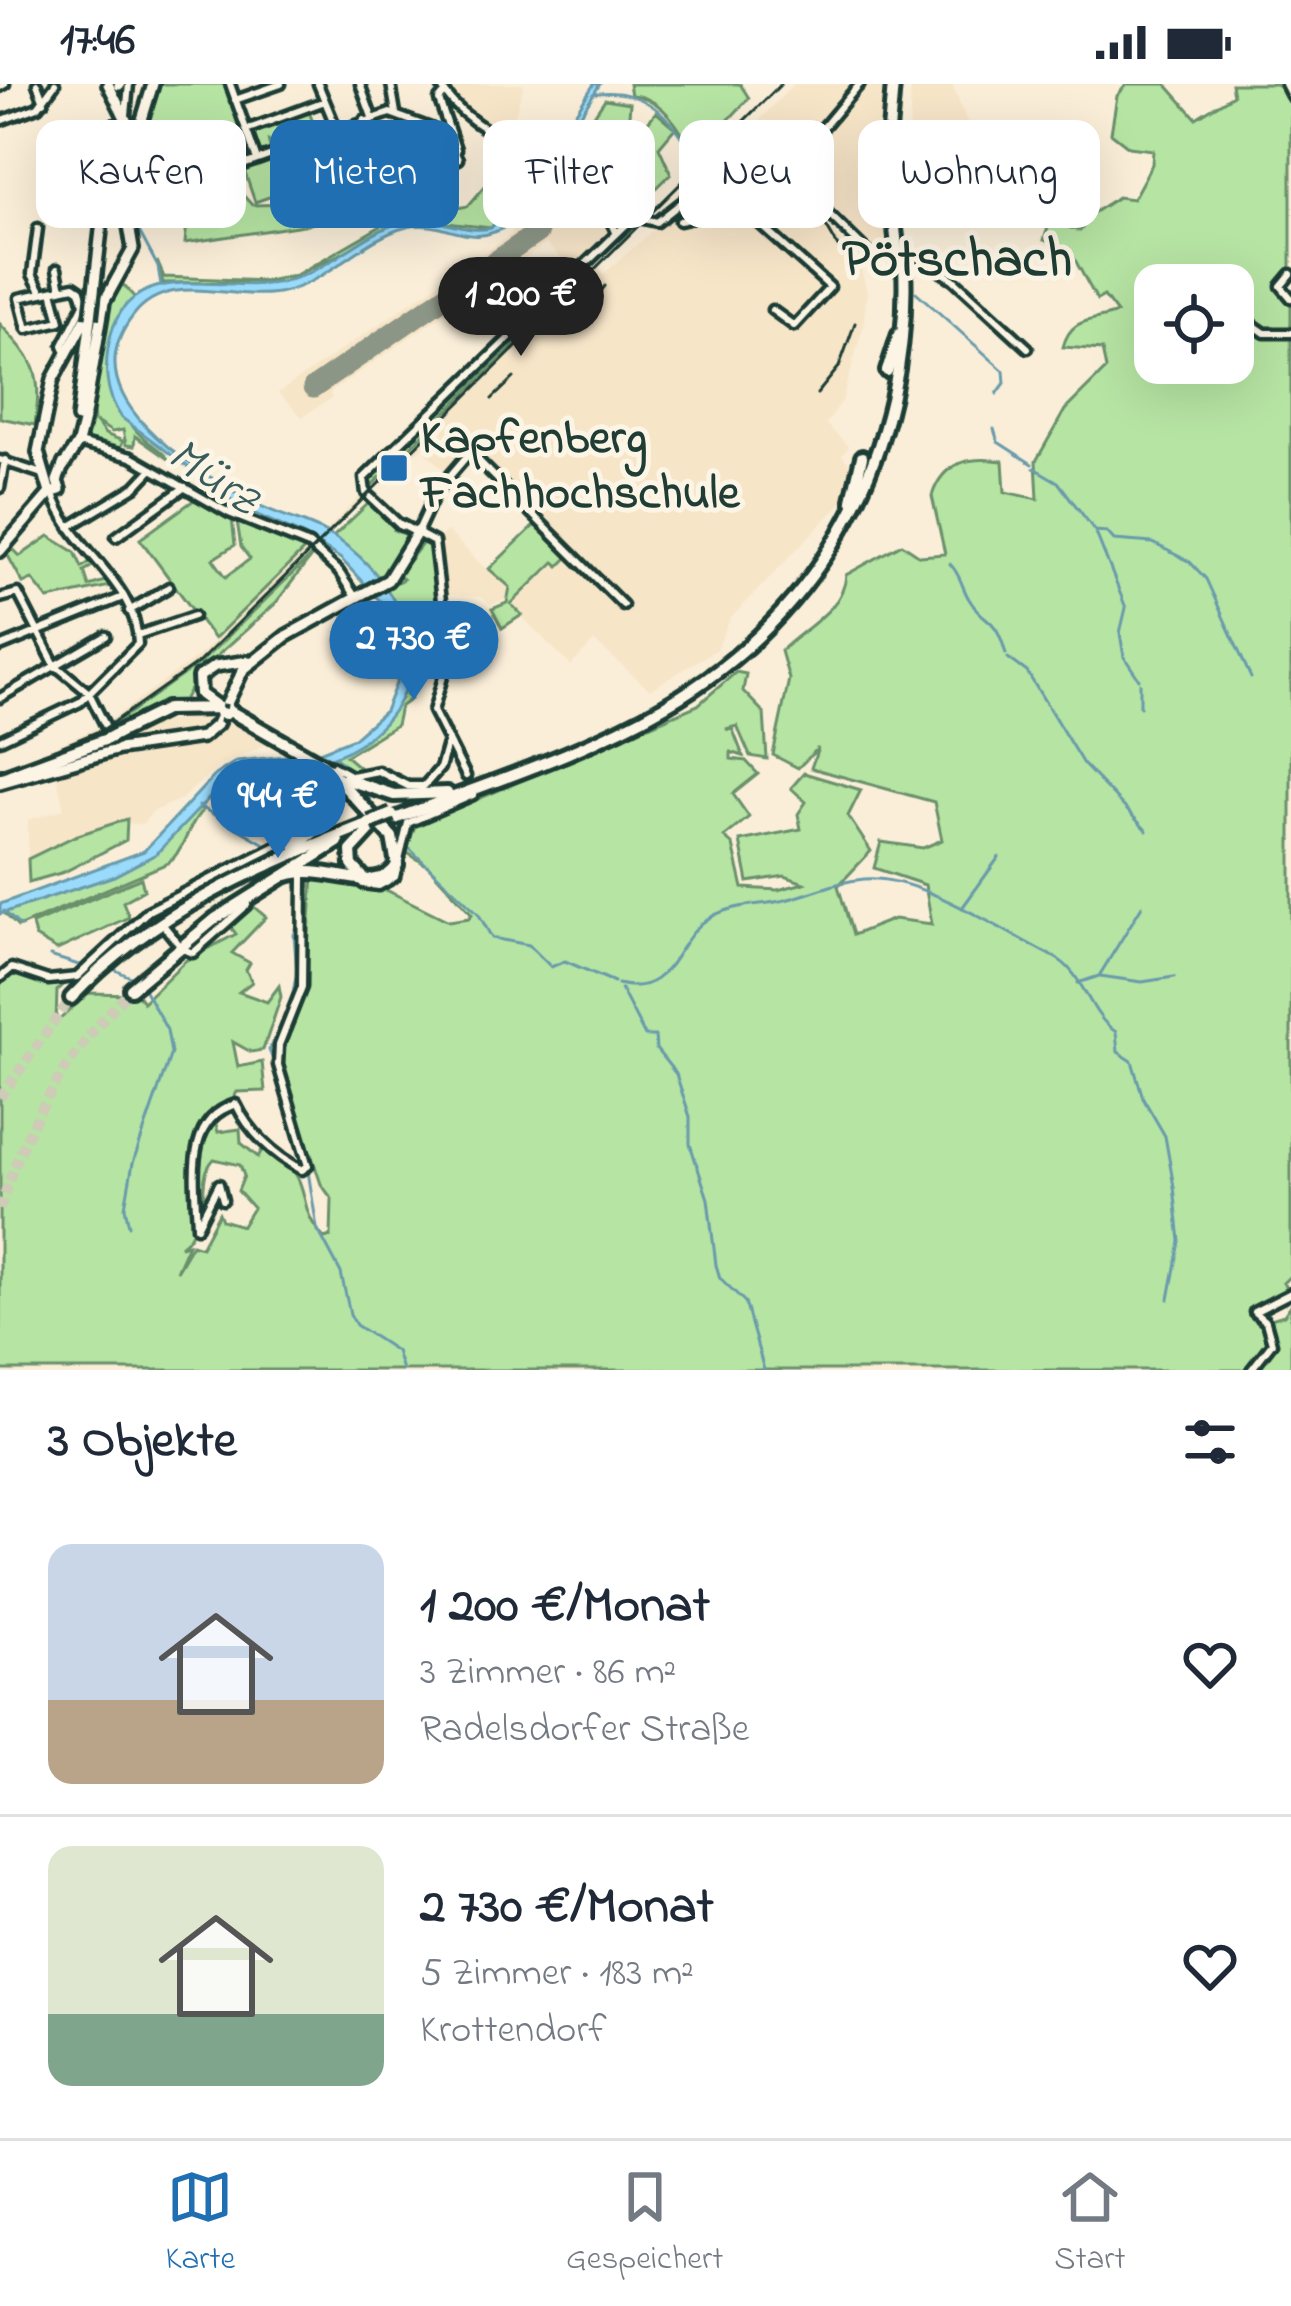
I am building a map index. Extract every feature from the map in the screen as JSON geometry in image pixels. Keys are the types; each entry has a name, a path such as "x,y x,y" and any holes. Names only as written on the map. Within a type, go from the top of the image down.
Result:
{"highway":[{"path":"832,559 875,465 894,399 904,328 892,155 895,84"},
{"path":"394,816 611,727 696,682 764,626 800,585 853,500 883,423 899,334 901,260"},
{"path":"887,370 899,334"},
{"path":"853,500 862,457"},
{"path":"746,649 801,592 844,530"},
{"path":"262,866 632,724 700,685 771,634"},
{"path":"189,705 199,677"},
{"path":"199,677 202,697 290,745 321,770 398,852 396,868 385,880 370,882 313,869 271,881"},
{"path":"0,780 189,705 223,710"},
{"path":"321,770 401,796 447,793"},
{"path":"71,998 170,915 304,841 322,822 327,798 321,770"},
{"path":"374,824 394,858 386,874 374,879 356,872 350,858 354,844 374,824"},
{"path":"135,984 271,881 374,824"}],"main road":[{"path":"108,84 126,119"},
{"path":"141,120 153,84"},
{"path":"0,550 78,443 104,228"},
{"path":"49,483 38,442 52,379 98,298 117,278 134,244 130,228"},
{"path":"63,467 79,417 98,298"},
{"path":"199,677 259,656 363,598 388,580 417,533"},
{"path":"0,780 117,749 202,737 222,716 235,665"}],"street":[{"path":"37,84 44,102"},
{"path":"0,121 44,102 55,84"},
{"path":"126,119 129,84"},
{"path":"230,84 243,120"},
{"path":"236,100 281,84"},
{"path":"318,84 333,120"},
{"path":"360,84 368,118"},
{"path":"391,84 396,113"},
{"path":"440,84 464,115 538,158 602,209 616,232"},
{"path":"827,120 860,84"},
{"path":"1286,84 1291,96"},
{"path":"445,93 439,100 448,120"},
{"path":"256,160 246,130 325,101"},
{"path":"363,120 396,113 411,120"},
{"path":"246,164 270,155"},
{"path":"466,776 434,710 448,660 432,539 400,524 368,495 363,480 616,232 637,216 661,220 679,204"},
{"path":"834,219 879,263 886,266 915,256 953,279 1028,348"},
{"path":"768,228 831,288 794,326 772,310"},
{"path":"38,229 32,274 42,293"},
{"path":"57,269 57,290 56,306 60,322 27,329 19,298 57,290 80,290 84,304 64,345 66,352"},
{"path":"1288,276 1281,290 1291,298"},
{"path":"56,306 68,302"},
{"path":"1254,325 1265,333 1291,333"},
{"path":"78,443 131,457 230,514 318,550 363,598"},
{"path":"417,533 436,492 467,456 474,455 623,605"},
{"path":"0,488 3,460 49,483 69,527 123,597 138,635 134,652 68,710 0,740"},
{"path":"69,527 135,488 152,470"},
{"path":"116,536 185,487"},
{"path":"129,611 169,587"},
{"path":"0,598 17,592 57,667 89,693 117,749"},
{"path":"0,647 123,597"},
{"path":"138,635 194,616"},
{"path":"0,698 106,636"},
{"path":"1,977 12,968 48,980 77,977 153,913 313,825 322,802 312,769 335,765 361,781 378,771 408,786 424,786 440,768 448,740"},
{"path":"164,926 193,953 246,906 288,879 332,874 379,886 395,877 411,821 473,795"},
{"path":"223,1199 219,1184 195,1225 192,1179 202,1130 212,1115 233,1104 264,1141 297,1168 307,1168 278,1065 303,975 303,877"},
{"path":"1251,1370 1272,1343 1266,1322 1254,1312 1291,1293"}],"shaded area":[{"path":"443,84 524,84 513,120 483,121 462,110"},
{"path":"794,84 855,84 822,120 760,120"},
{"path":"863,84 886,84 882,120 858,120 858,228 887,228 889,264 868,252 834,217 831,120"},
{"path":"911,84 952,84 966,120 910,120"},
{"path":"679,204 679,228 830,228 859,260 867,293 863,327 842,401 826,424 849,447 842,455 858,474 844,500 730,619 717,649 650,690 594,641 571,666 505,600 491,605 481,597 438,594 438,539 447,531 487,570 541,519 475,450 445,471 426,452 445,431 399,466 179,680 105,730 21,767 20,762 103,725 200,655 570,290 575,293 598,269 604,274"},
{"path":"511,228 609,228 607,237 573,270 546,244 330,392 332,398 302,417 278,393 513,233"},
{"path":"203,716 226,720 271,742 220,765 181,799 152,812 143,824 130,824 129,819 74,836 28,859 28,820 64,809 56,774 122,754 120,740 143,725"}],"green space":[{"path":"156,84 229,84 244,120 145,120"},
{"path":"629,84 740,84 749,98 728,120 679,120 679,129 650,100 631,95"},
{"path":"1127,84 1166,84 1196,118 1233,95 1231,84 1276,84 1291,98 1291,273 1286,281 1291,294 1291,1275 1283,1283 1289,1291 1265,1307 1271,1319 1284,1315 1291,1305 1291,1370 0,1370 0,983 12,968 35,979 68,981 57,991 56,1023 88,993 137,994 143,1002 185,961 236,934 230,926 253,906 266,917 232,953 250,963 246,970 252,982 239,992 267,1002 279,986 281,997 263,1050 251,1052 233,1042 238,1067 262,1062 265,1091 237,1092 201,1129 191,1174 195,1222 180,1246 188,1244 176,1271 192,1244 201,1247 219,1213 222,1220 242,1226 253,1208 238,1191 244,1176 240,1165 214,1159 206,1174 198,1223 198,1154 205,1128 214,1116 218,1132 240,1129 241,1143 258,1157 265,1145 282,1158 299,1181 314,1225 324,1238 331,1236 332,1199 321,1184 280,1061 283,1038 295,1021 306,979 313,875 384,889 449,921 469,918 472,914 428,866 406,852 415,826 698,705 736,672 746,674 743,691 764,713 767,759 750,756 737,726 726,729 733,730 743,756 731,752 731,759 746,761 758,774 733,794 749,817 724,837 733,845 743,888 778,890 804,883 785,876 748,882 740,841 801,829 798,814 806,802 791,788 804,773 861,790 848,816 871,851 838,886 853,935 894,919 932,924 925,885 874,868 881,842 923,848 942,840 934,802 811,768 818,748 798,768 773,755 789,679 781,651 830,609 846,575 902,544 920,556 945,554 932,496 951,468 980,459 1003,461 1005,492 1038,499 1036,461 1065,410 1106,369 1102,350 1063,347 1067,337 1077,325 1117,313 1104,296 1097,300 1069,249 1044,240 1048,228 1100,228 1100,209 1118,197 1133,199 1152,164 1153,150 1129,147 1111,133 1117,96"},
{"path":"605,99 630,103 629,120 591,120"},
{"path":"308,109 312,120 278,120"},
{"path":"656,112 675,128 659,147 671,174 655,190 655,120 650,120"},
{"path":"270,123 270,153 246,162 246,126 248,131"},
{"path":"270,161 270,197 255,202 246,169"},
{"path":"483,188 483,227 459,224 459,208 468,206"},
{"path":"246,198 252,205 270,205 270,228 284,228 185,243 186,228 246,228"},
{"path":"378,228 394,228 283,282 163,283 157,261 164,277 267,281 296,275"},
{"path":"117,278 136,299 116,330 111,378 134,428 168,459 135,436 134,446 126,445 123,430 112,432 96,422 105,434 123,441 119,451 85,440 90,421 94,421 92,405 108,306 104,302"},
{"path":"568,287 570,290 367,490 368,479"},
{"path":"0,324 34,369 35,425 0,418"},
{"path":"198,497 232,518 235,545 213,559 226,577 250,559 241,547 237,521 308,546 214,639 140,539"},
{"path":"371,501 396,524 394,530 410,536 410,544 380,583 333,537"},
{"path":"538,522 570,555 559,566 554,562 511,604 522,615 502,628 492,609 507,603 510,587 489,569"},
{"path":"49,536 75,552 82,567 95,559 98,563 84,571 89,586 111,579 115,585 48,599 32,579 23,583 7,554 13,549 20,556"},
{"path":"425,540 431,547 439,619 411,620 416,646 407,695 411,699 400,707 396,725 346,756 360,768 357,775 334,757 384,723 401,698 408,627 386,588 403,579 398,575"},
{"path":"315,552 275,604 217,656 232,660 202,668 183,702 152,710 113,731 111,726 202,661"},
{"path":"198,807 203,810 168,863 18,927 3,912 130,866 152,853"},
{"path":"127,819 126,840 64,872 29,882 28,859 75,836"},
{"path":"141,878 144,890 123,902 129,917 57,950 35,937 32,924"}],"water":[{"name":"Mürz","path":"594,84 600,84 577,120 571,120"},
{"name":"Mürz","path":"459,227 502,228 470,235 438,228"},
{"name":"Mürz","path":"404,228 287,291 185,290 148,301 133,316 117,346 116,374 126,401 170,449 261,506 334,537 367,564 393,599 408,639 407,681 397,706 369,736 322,761 236,770 156,854 114,876 0,914 0,904 144,851 215,775 237,761 317,753 354,738 385,711 404,650 395,617 341,559 305,536 244,509 122,418 107,376 108,348 117,317 133,298 179,283 286,281 372,235"}],"waterway":[{"path":"593,94 639,99 663,114 679,135"},
{"path":"137,228 158,267 161,285"},
{"path":"867,257 894,276"},
{"path":"916,292 1004,371 1005,383 997,394"},
{"path":"994,429 998,442 1032,464"},
{"path":"1034,468 1058,482 1095,531 1107,532 1114,540 1153,543 1190,562 1206,579 1251,678"},
{"path":"1096,533 1126,608 1120,633 1124,657 1139,679"},
{"path":"950,564 975,608 998,631 1006,654"},
{"path":"1008,658 1027,672 1083,764 1147,831"},
{"path":"1140,683 1140,707"},
{"path":"334,757 355,773"},
{"path":"365,792 379,814"},
{"path":"199,806 268,846"},
{"path":"396,836 478,913 492,938 529,945 551,967 565,961 614,982"},
{"path":"962,908 999,857"},
{"path":"296,878 301,902"},
{"path":"618,984 648,984 659,977 691,934 716,914 864,879 886,880 936,895 1054,957 1072,973 1116,1032 1118,1052 1132,1061 1143,1098 1165,1136 1180,1241 1169,1299"},
{"path":"1078,983 1099,976 1142,906"},
{"path":"4,911 20,926"},
{"path":"297,973 294,935 300,918"},
{"path":"50,956 82,966"},
{"path":"111,968 137,980"},
{"path":"1100,976 1142,982 1174,977"},
{"path":"275,1065 269,1050 289,1012 296,977"},
{"path":"129,1226 125,1207 133,1163 171,1053 167,1030 143,987"},
{"path":"621,989 645,1036 655,1036 656,1049 676,1074 690,1117 690,1144 708,1199 716,1265 720,1278 745,1302 764,1370"},
{"path":"308,1171 317,1228 341,1273 350,1314 356,1325 396,1351 402,1370"}],"runway":[{"path":"313,388 538,232"}],"tunnel":[{"path":"0,1209 22,1148 52,1091 88,1037 131,989"},
{"path":"0,1098 71,998"}],"railway":[{"path":"0,772 104,729 199,662 781,84"},
{"path":"827,228 855,275"},
{"path":"590,305 605,286"},
{"path":"817,394 839,367 855,323"},
{"path":"492,399 514,378"}],"place":[{"name":"Kapfenberg Fachhochschule","path":"394,468"}],"district":[{"name":"Pötschach","path":"957,262"}]}
